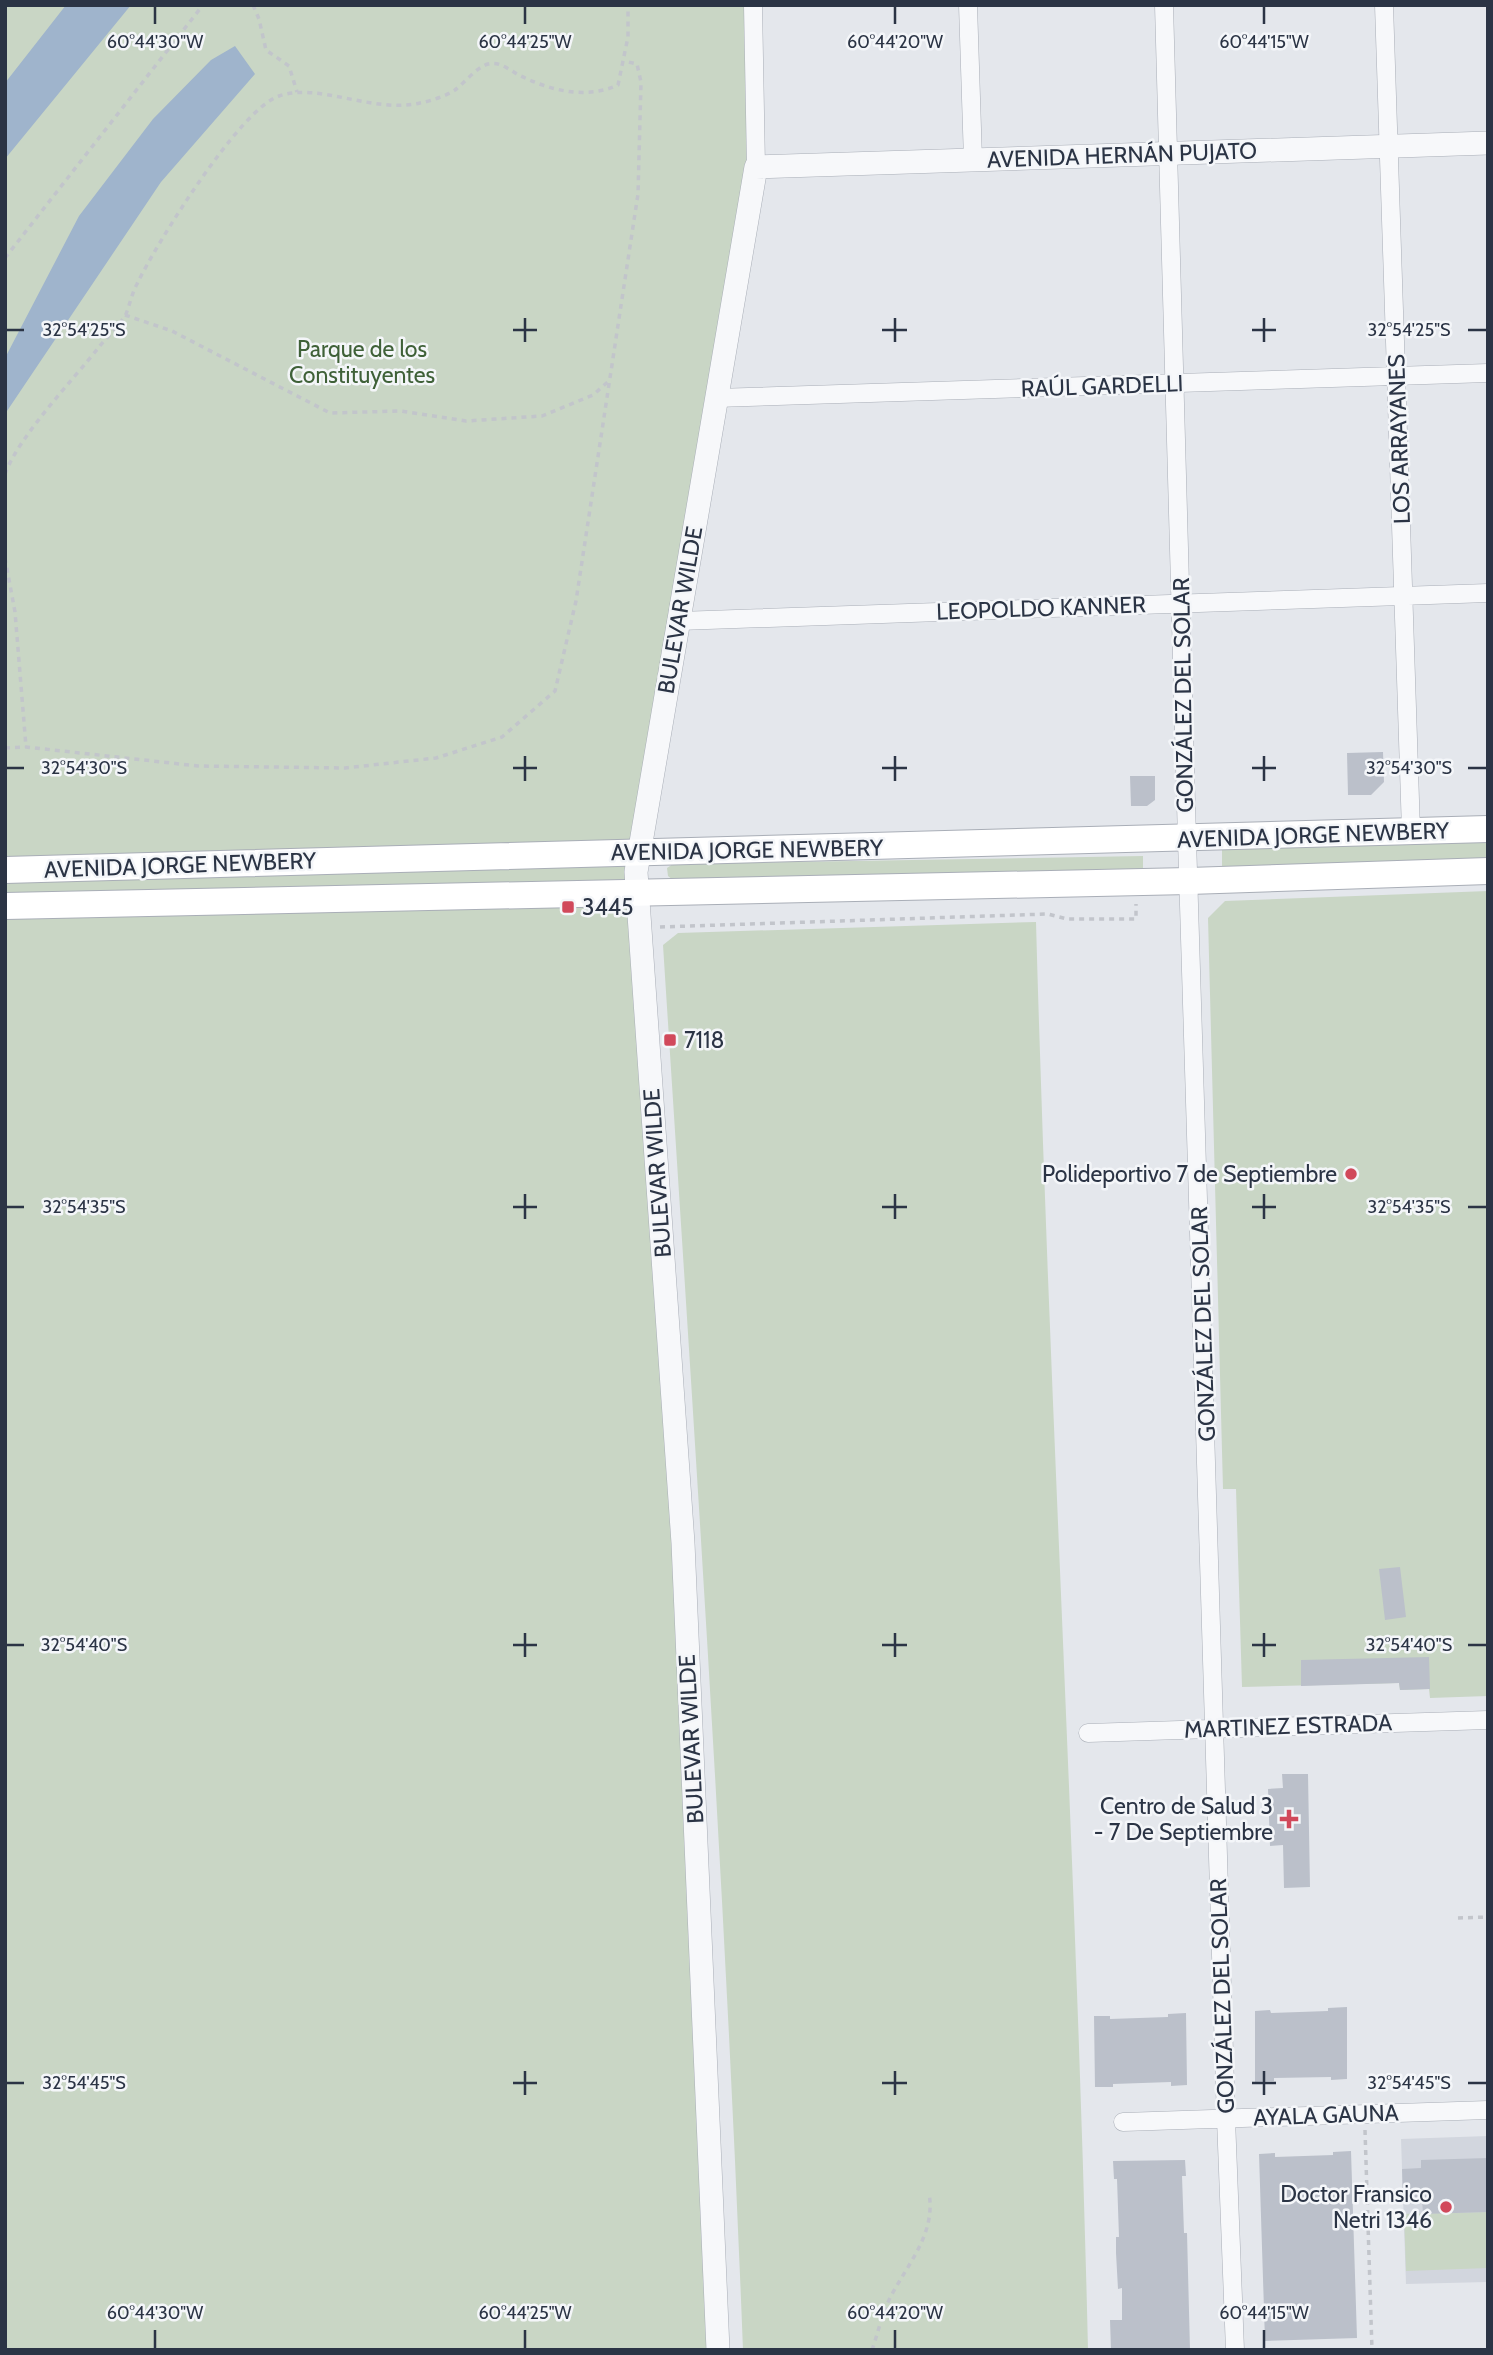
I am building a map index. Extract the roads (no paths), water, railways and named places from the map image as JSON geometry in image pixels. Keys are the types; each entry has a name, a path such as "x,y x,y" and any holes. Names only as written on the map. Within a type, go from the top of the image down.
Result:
{"main road":[{"name":"AVENIDA JORGE NEWBERY","path":"5,870 1488,829"},
{"name":"AVENIDA JORGE NEWBERY","path":"5,906 1189,881 1488,871"}],"street":[{"name":"BULEVAR WILDE","path":"718,2350 683,1543 636,872 756,167 753,5"},
{"path":"968,5 973,160"},
{"name":"GONZÁLEZ DEL SOLAR","path":"1164,5 1187,839 1235,2350"},
{"name":"LOS ARRAYANES","path":"1384,5 1411,831"},
{"name":"AVENIDA HERNÁN PUJATO","path":"756,167 1488,143"},
{"name":"RAÚL GARDELLI","path":"716,398 1488,373"},
{"name":"LEOPOLDO KANNER","path":"679,621 1488,593"},
{"name":"MARTINEZ ESTRADA","path":"1088,1733 1488,1720"},
{"name":"AYALA GAUNA","path":"1123,2122 1488,2110"}],"water":[{"path":"66,5 131,5 5,159 5,83"},
{"path":"235,46 255,74 161,182 5,414 5,358 79,216 153,119 211,60"}],"place":[{"name":"3445","path":"568,907"},
{"name":"7118","path":"670,1040"},
{"name":"Polideportivo 7 de Septiembre","path":"1351,1174"},
{"name":"Centro de Salud 3 - 7 De Septiembre","path":"1289,1819"},
{"name":"Doctor Fransico Netri 1346","path":"1446,2207"}],"park label":[{"name":"Parque de los Constituyentes","path":"362,362"}]}
